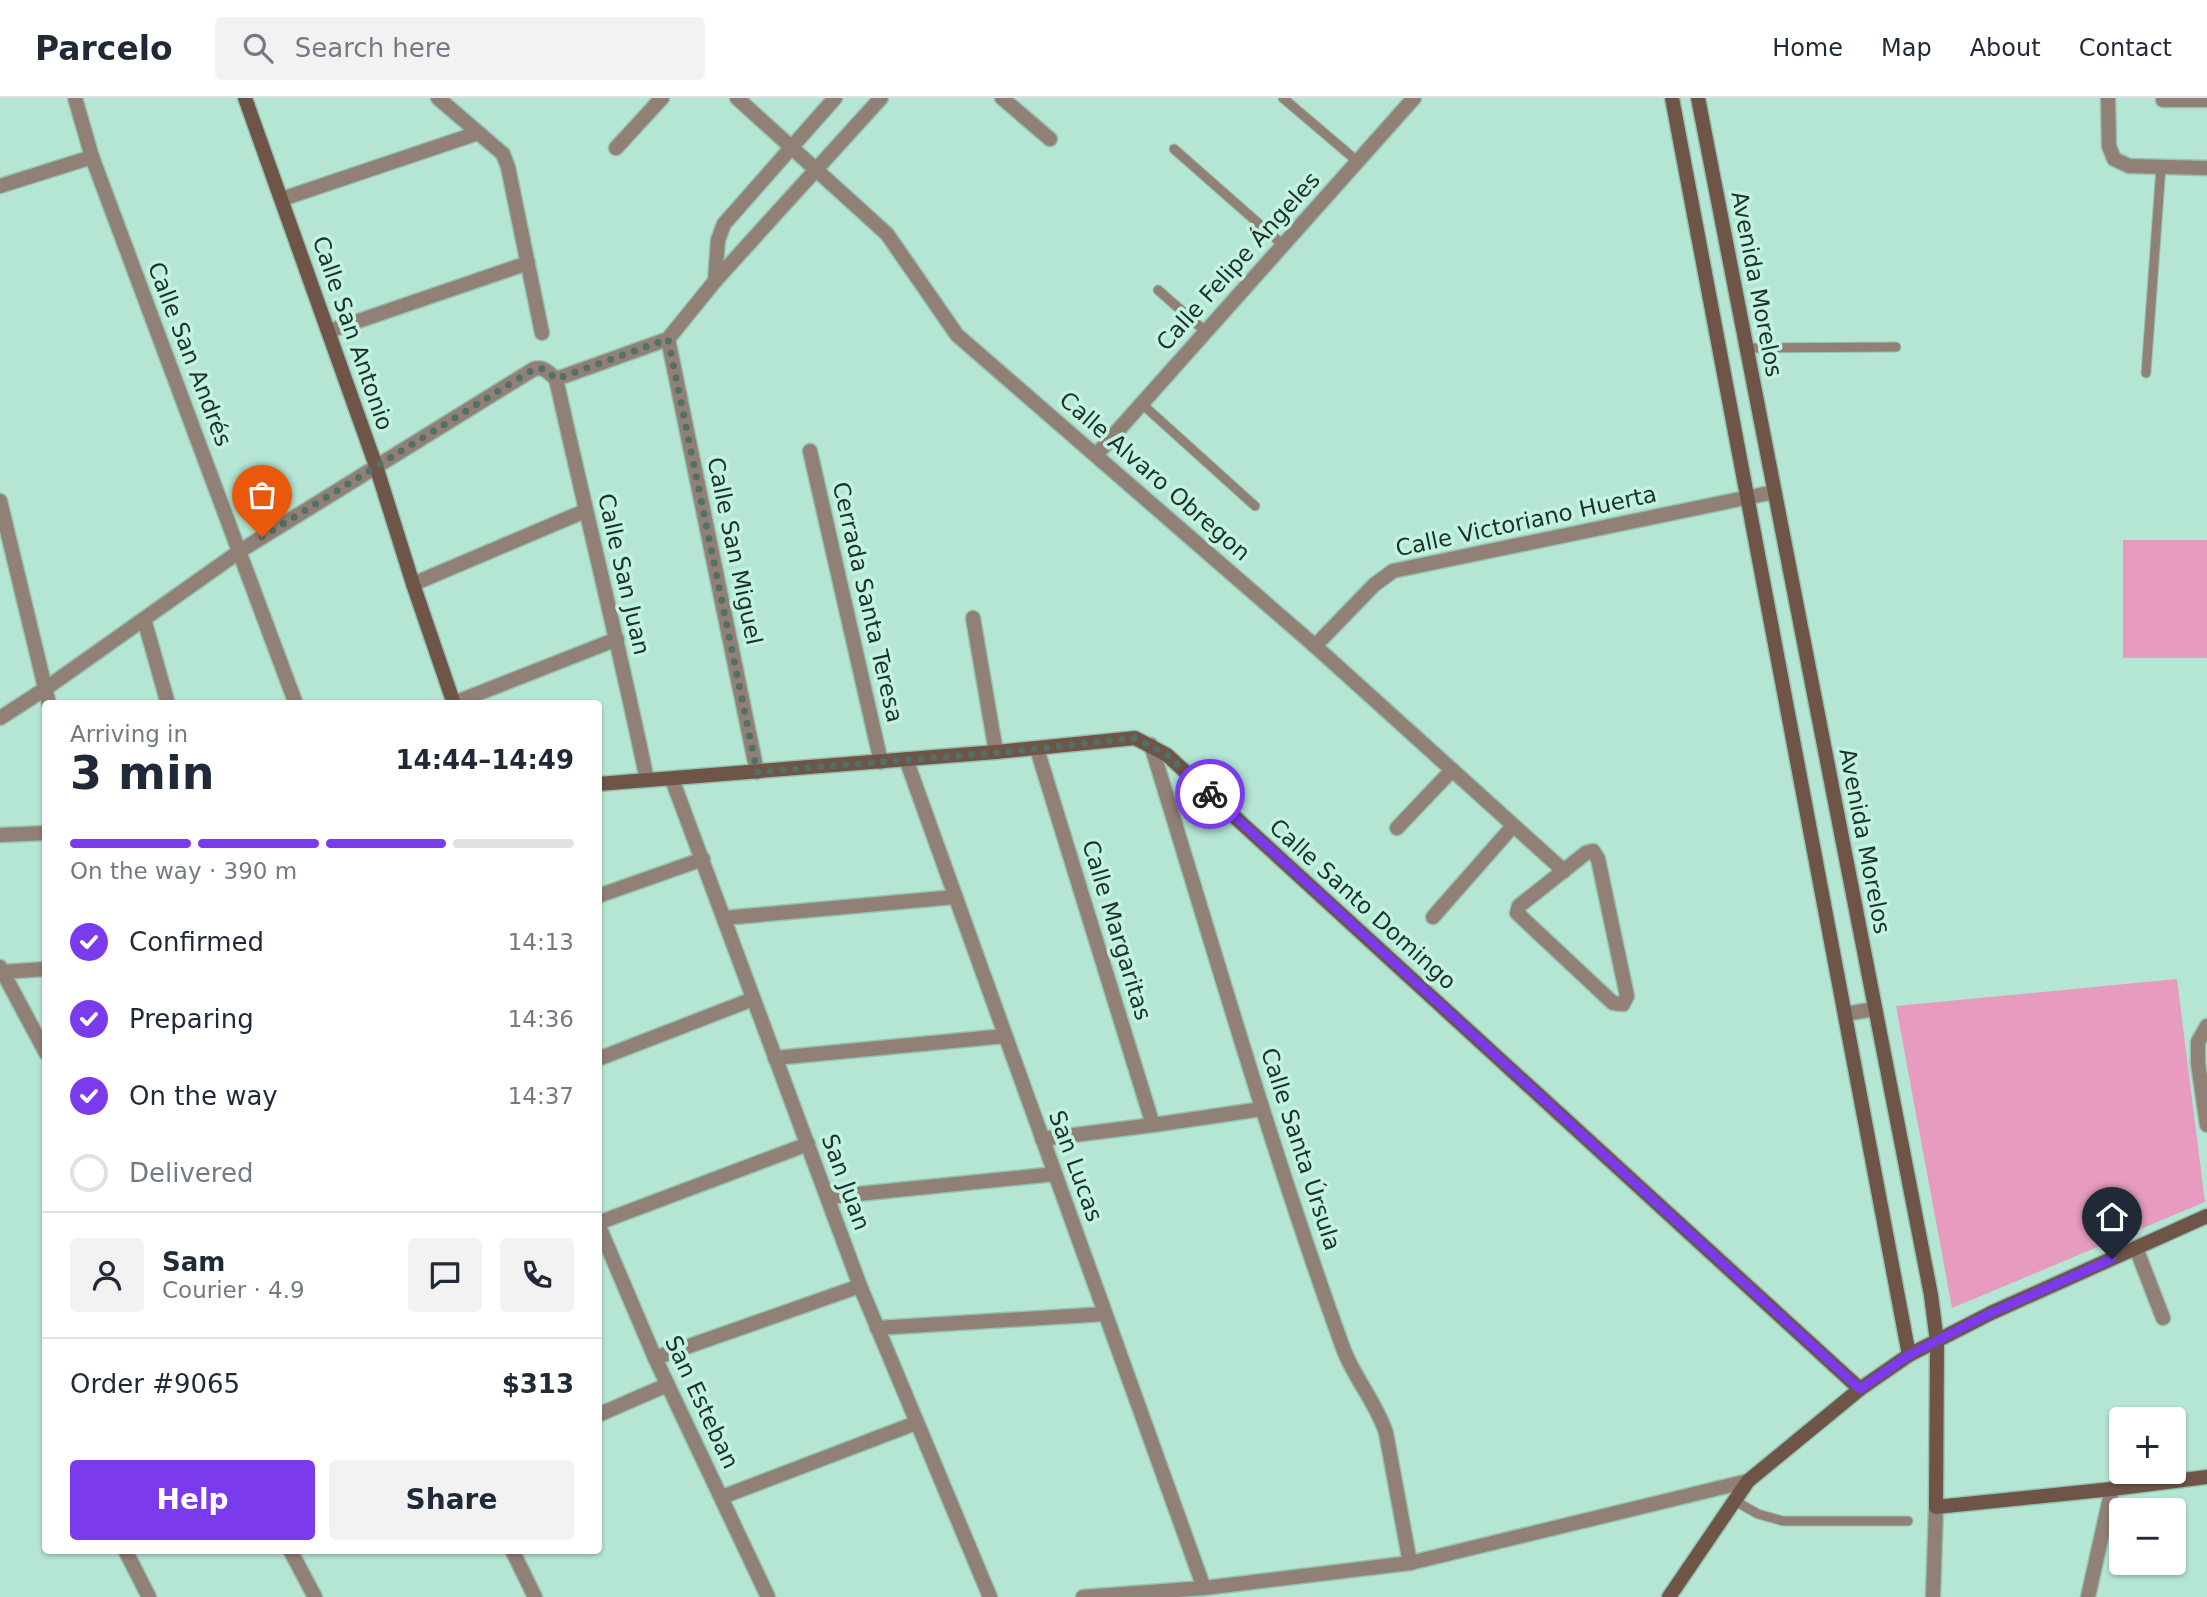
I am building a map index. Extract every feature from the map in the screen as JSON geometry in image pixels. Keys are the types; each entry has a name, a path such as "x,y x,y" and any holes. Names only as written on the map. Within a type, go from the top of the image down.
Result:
{"main road":[{"name":"Calle San Antonio","path":"245,98 376,466 453,700"},
{"path":"1672,98 1909,1355"},
{"name":"Avenida Morelos","path":"1698,98 1931,1295 1937,1342 1936,1507"},
{"name":"Calle Santo Domingo","path":"602,784 1037,749 1135,738 1151,745 1177,764 1860,1389"},
{"path":"1669,1597 1748,1481 1860,1389 1909,1355 1991,1313 2207,1216"},
{"path":"1936,1507 2207,1477"}],"street":[{"name":"Calle San Andrés","path":"75,98 92,157 295,700"},
{"path":"439,98 503,154 508,167 542,333"},
{"path":"616,148 662,98"},
{"name":"Calle Alvaro Obregon","path":"737,98 887,234 957,335 1315,646 1564,871"},
{"path":"715,281 718,240 724,224 835,98"},
{"path":"0,718 47,696 144,618 240,551 540,368 556,379 668,339 715,281 881,98"},
{"path":"1002,98 1050,139"},
{"name":"Calle Felipe Ángeles","path":"1096,455 1415,98"},
{"path":"2108,98 2109,146 2114,159 2129,166 2207,168"},
{"path":"2163,100 2207,100"},
{"path":"282,200 478,133"},
{"path":"0,186 92,157"},
{"path":"329,331 528,263"},
{"name":"Calle San Miguel","path":"668,339 757,772"},
{"name":"Calle San Juan","path":"556,379 647,780"},
{"name":"Cerrada Santa Teresa","path":"810,452 881,762"},
{"name":"Calle Victoriano Huerta","path":"1315,646 1374,585 1393,571 1774,492"},
{"path":"0,502 47,696"},
{"path":"413,584 586,511"},
{"path":"144,618 167,700"},
{"path":"973,618 996,752"},
{"path":"462,700 617,639"},
{"name":"Calle Santa Úrsula","path":"1151,745 1262,1108 1344,1352 1381,1416 1410,1563"},
{"name":"Calle Margaritas","path":"1037,749 1153,1125"},
{"name":"San Lucas","path":"906,760 1204,1588"},
{"path":"1397,828 1452,770"},
{"name":"San Juan","path":"672,779 860,1286 990,1597"},
{"path":"1433,917 1513,826"},
{"path":"0,835 42,833"},
{"path":"1593,851 1598,859 1627,996 1623,1004 1613,1003 1517,913 1520,906 1564,871 1586,853 1593,851"},
{"path":"602,895 702,859"},
{"path":"724,918 955,897"},
{"path":"42,969 1,969 42,1046"},
{"path":"602,1057 753,999"},
{"path":"1845,1014 1875,1009"},
{"path":"2207,1026 2198,1042 2207,1125"},
{"path":"775,1058 1005,1036"},
{"path":"1042,1139 1262,1108"},
{"path":"602,1222 808,1144"},
{"path":"828,1197 1055,1174"},
{"path":"2136,1248 2163,1318"},
{"name":"San Esteban","path":"605,1255 768,1597"},
{"path":"655,1358 860,1286"},
{"path":"877,1328 1105,1314"},
{"path":"602,1413 667,1385"},
{"path":"722,1497 916,1423"},
{"path":"1083,1597 1188,1593 1204,1588 1410,1563 1748,1481"},
{"path":"2088,1597 2112,1489"},
{"name":"Avenida Morelos","path":"1933,1597 1936,1507"},
{"path":"127,1554 149,1597"},
{"path":"292,1554 315,1597"},
{"path":"514,1554 535,1597"}],"lane":[{"path":"1283,98 1357,161"},
{"path":"1174,149 1283,245"},
{"path":"2146,373 2161,167"},
{"path":"1158,290 1206,332"},
{"path":"1746,348 1896,347"},
{"path":"1142,404 1255,506"},
{"path":"1735,1501 1758,1514 1783,1521 1908,1521"}],"shaded area":[{"path":"2123,540 2207,540 2207,658 2123,658"},
{"path":"2177,979 2205,1202 1952,1308 1896,1006"}],"way so far":[{"path":"262,537 534,369 545,370 556,379 668,339 757,772 1017,751 1135,738 1167,755 1210,794"}],"route":[{"path":"1210,794 1860,1389 1909,1355 1991,1313 2112,1259"}]}
